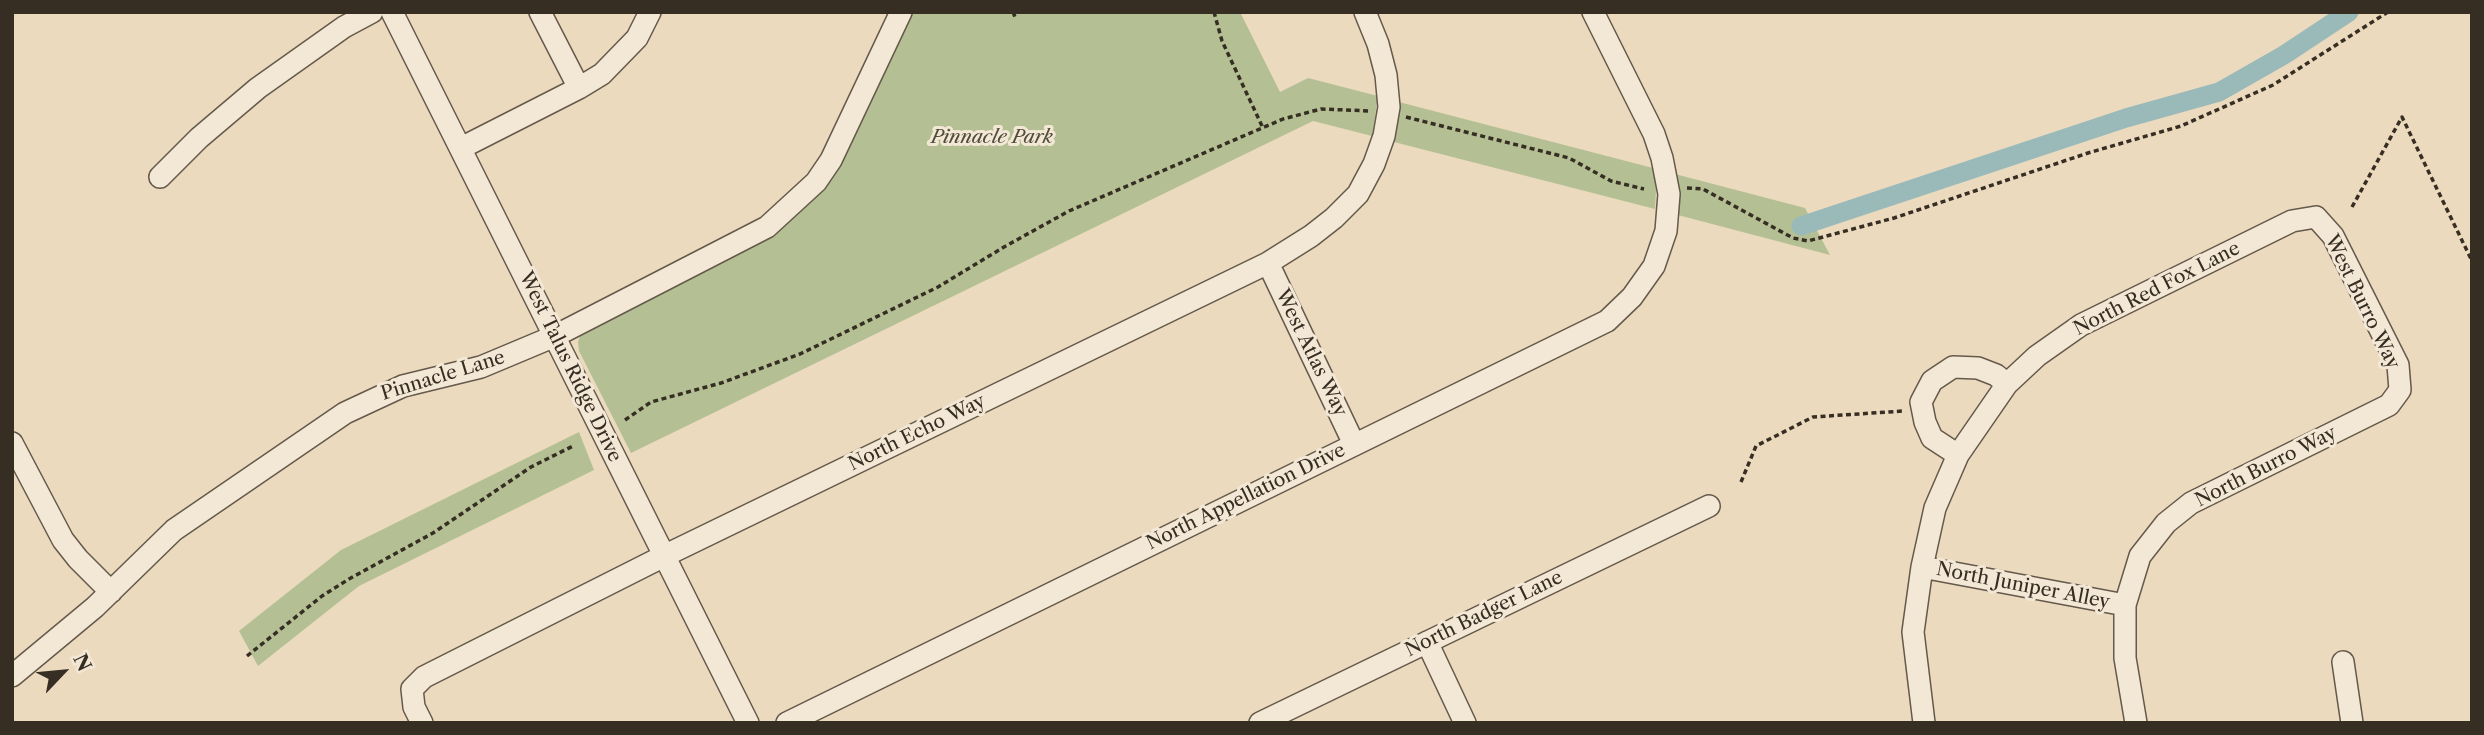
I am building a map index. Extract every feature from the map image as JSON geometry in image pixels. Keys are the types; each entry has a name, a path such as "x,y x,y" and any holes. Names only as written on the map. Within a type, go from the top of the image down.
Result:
{"street":[{"path":"160,177 199,138 258,88 344,27 372,12"},
{"name":"West Talus Ridge Drive","path":"392,12 748,723"},
{"path":"540,12 579,88"},
{"path":"461,148 602,74 637,38 650,12"},
{"name":"Pinnacle Lane","path":"12,677 111,592 174,530 345,413 403,386 481,367 555,336 767,227 816,182 831,160 901,12"},
{"path":"1365,12 1378,44 1386,75 1388,113"},
{"name":"North Appellation Drive","path":"787,723 1607,321 1632,296 1654,266 1666,231 1668,194 1662,158 1654,134 1593,12"},
{"name":"North Echo Way","path":"422,723 414,707 412,689 424,677 664,556 1268,262 1311,236 1334,218 1357,194 1374,164 1384,136 1388,113"},
{"name":"North Red Fox Lane","path":"1924,723 1913,632 1922,567 1935,508 1958,454 2007,384 2037,356 2081,325 2292,221 2316,217"},
{"name":"West Burro Way","path":"2316,217 2333,236 2398,365 2400,390"},
{"name":"West Atlas Way","path":"1268,262 1354,443"},
{"path":"1958,454 1932,438 1925,422 1920,402 1932,381 1953,367 1978,368 1996,375 2007,384"},
{"name":"North Burro Way","path":"2125,605 2140,556 2166,523 2191,503 2389,405 2400,390"},
{"path":"12,443 63,540 111,592"},
{"name":"North Badger Lane","path":"1260,723 1709,506"},
{"name":"North Juniper Alley","path":"1922,567 2125,605"},
{"path":"2125,605 2125,658 2136,723"},
{"path":"1427,642 1465,723"},
{"path":"2343,662 2352,723"}],"path":[{"path":"1214,12 1222,41 1263,128"},
{"path":"1687,188 1703,189 1793,238 1808,241 1894,218 2088,153 2181,126 2273,85 2388,12"},
{"path":"625,420 651,402 721,383 800,354 861,327 938,287 1069,211 1283,119 1321,109 1388,113 1569,158 1611,181 1644,189"},
{"path":"2352,207 2402,117 2472,261"},
{"path":"1741,482 1756,446 1813,417 1910,410"},
{"path":"247,656 322,596 433,533 531,467 573,446"}],"green space":[{"name":"Pinnacle Park","path":"913,12 1240,12 1280,92 1308,78 1378,96 1372,136 1313,121 631,453 579,351 581,333 746,249 847,150"},
{"path":"1399,102 1653,168 1655,209 1394,142"},
{"path":"1675,174 1805,208 1830,255 1674,214"},
{"path":"579,432 594,470 359,586 258,666 239,631 341,550"}],"waterway":[{"path":"1801,226 2126,118 2219,92 2284,55 2349,12"}]}
